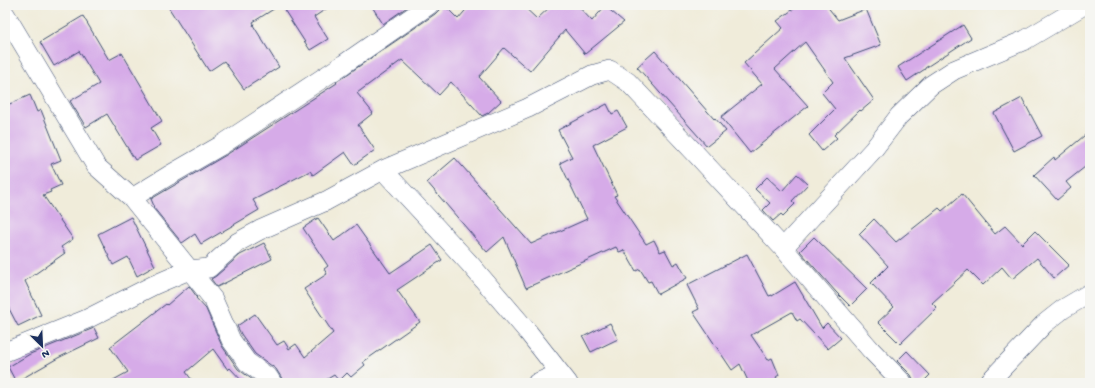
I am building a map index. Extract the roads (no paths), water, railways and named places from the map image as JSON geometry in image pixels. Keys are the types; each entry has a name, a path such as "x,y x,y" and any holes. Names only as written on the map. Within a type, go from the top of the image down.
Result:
{"street":[{"path":"132,198 220,146 344,64 429,5"},
{"path":"784,248 873,150 899,116 931,85 954,70 1025,40 1084,5"},
{"path":"5,14 96,166 132,198 213,299 231,340 247,362 269,378 272,383"},
{"path":"5,352 87,319 154,285 189,270 209,268 238,242 260,230 326,201 383,170 528,108 592,75 610,70 628,82 784,248 870,350 903,383"},
{"path":"383,170 470,264 528,332 564,378 538,383"},
{"path":"988,383 1044,324 1063,309 1090,293"}]}
